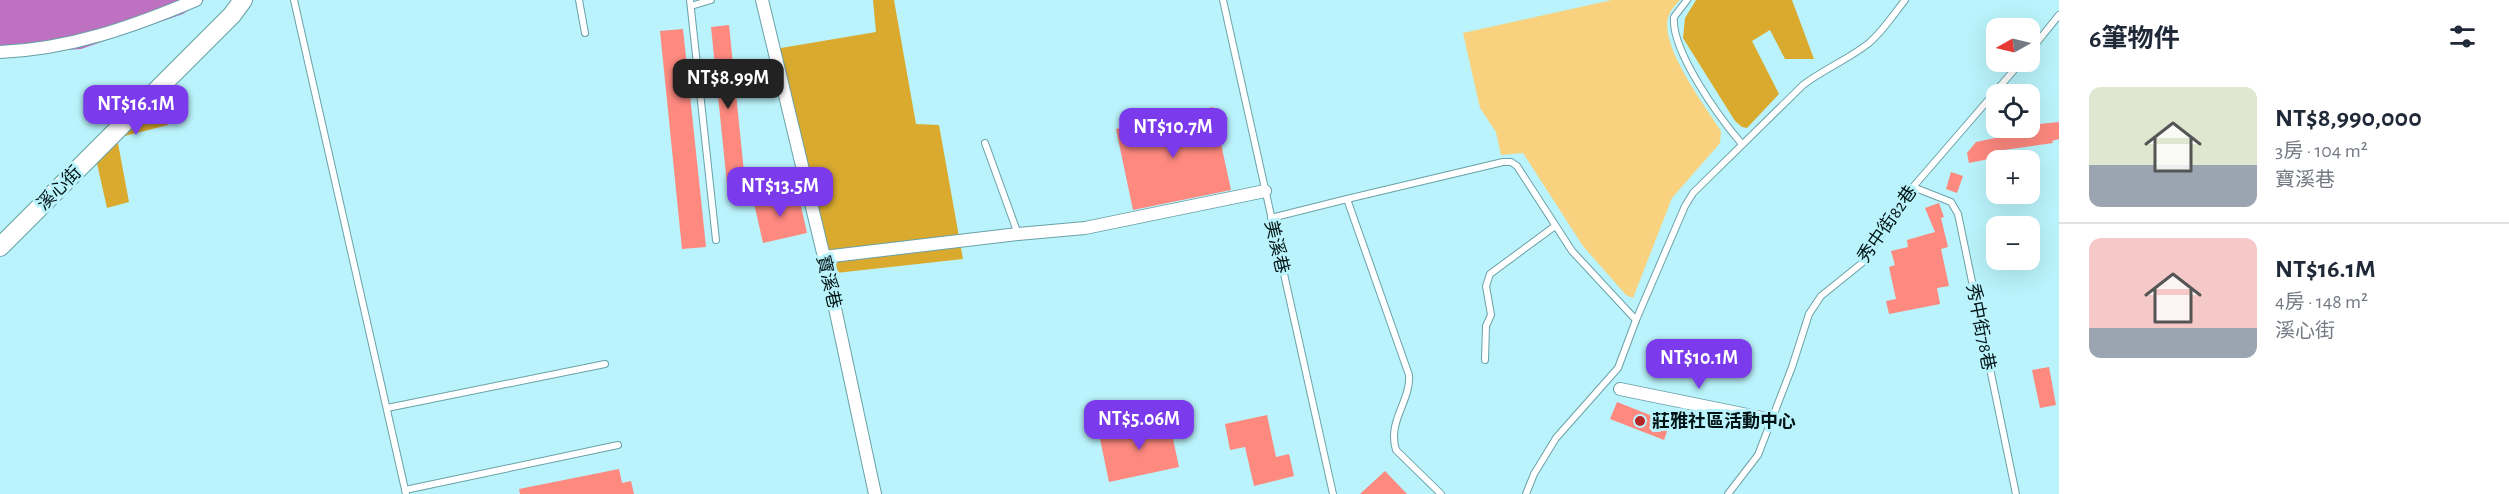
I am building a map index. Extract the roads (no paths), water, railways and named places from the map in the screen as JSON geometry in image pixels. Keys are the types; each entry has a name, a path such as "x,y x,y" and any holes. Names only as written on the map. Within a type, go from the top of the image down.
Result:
{"street":[{"path":"0,52 47,48 95,38 196,0"},
{"name":"溪心街","path":"0,247 232,15 243,0"},
{"name":"寶溪巷","path":"762,0 824,257 875,494"},
{"path":"824,257 1085,228 1264,191"},
{"path":"1620,389 1772,420"}],"lane":[{"path":"294,0 405,492 618,445"},
{"path":"579,0 585,33"},
{"path":"711,0 691,3 716,240"},
{"name":"美溪巷","path":"1223,0 1333,494"},
{"path":"1687,0 1674,17 1677,40 1723,122 1741,143"},
{"path":"1526,494 1534,474 1556,438 1618,368 1636,320 1689,199 1741,143 1816,75 1872,40 1905,0"},
{"path":"2040,39 2059,15"},
{"name":"秀中街82巷","path":"1728,494 1758,455 1809,314 1821,297 1862,263 1913,187 2012,72"},
{"path":"986,143 1018,234"},
{"path":"1270,218 1507,162 1517,166 1572,251 1636,320"},
{"name":"秀中街78巷","path":"1913,187 1951,202 1958,214 2016,494"},
{"path":"1347,199 1409,375 1409,386 1394,426 1396,450 1441,494"},
{"path":"1485,360 1486,326 1491,315 1486,293 1488,280 1494,270 1555,226"},
{"path":"387,408 605,364"}],"place":[{"name":"莊雅社區活動中心","path":"1640,421"}]}
